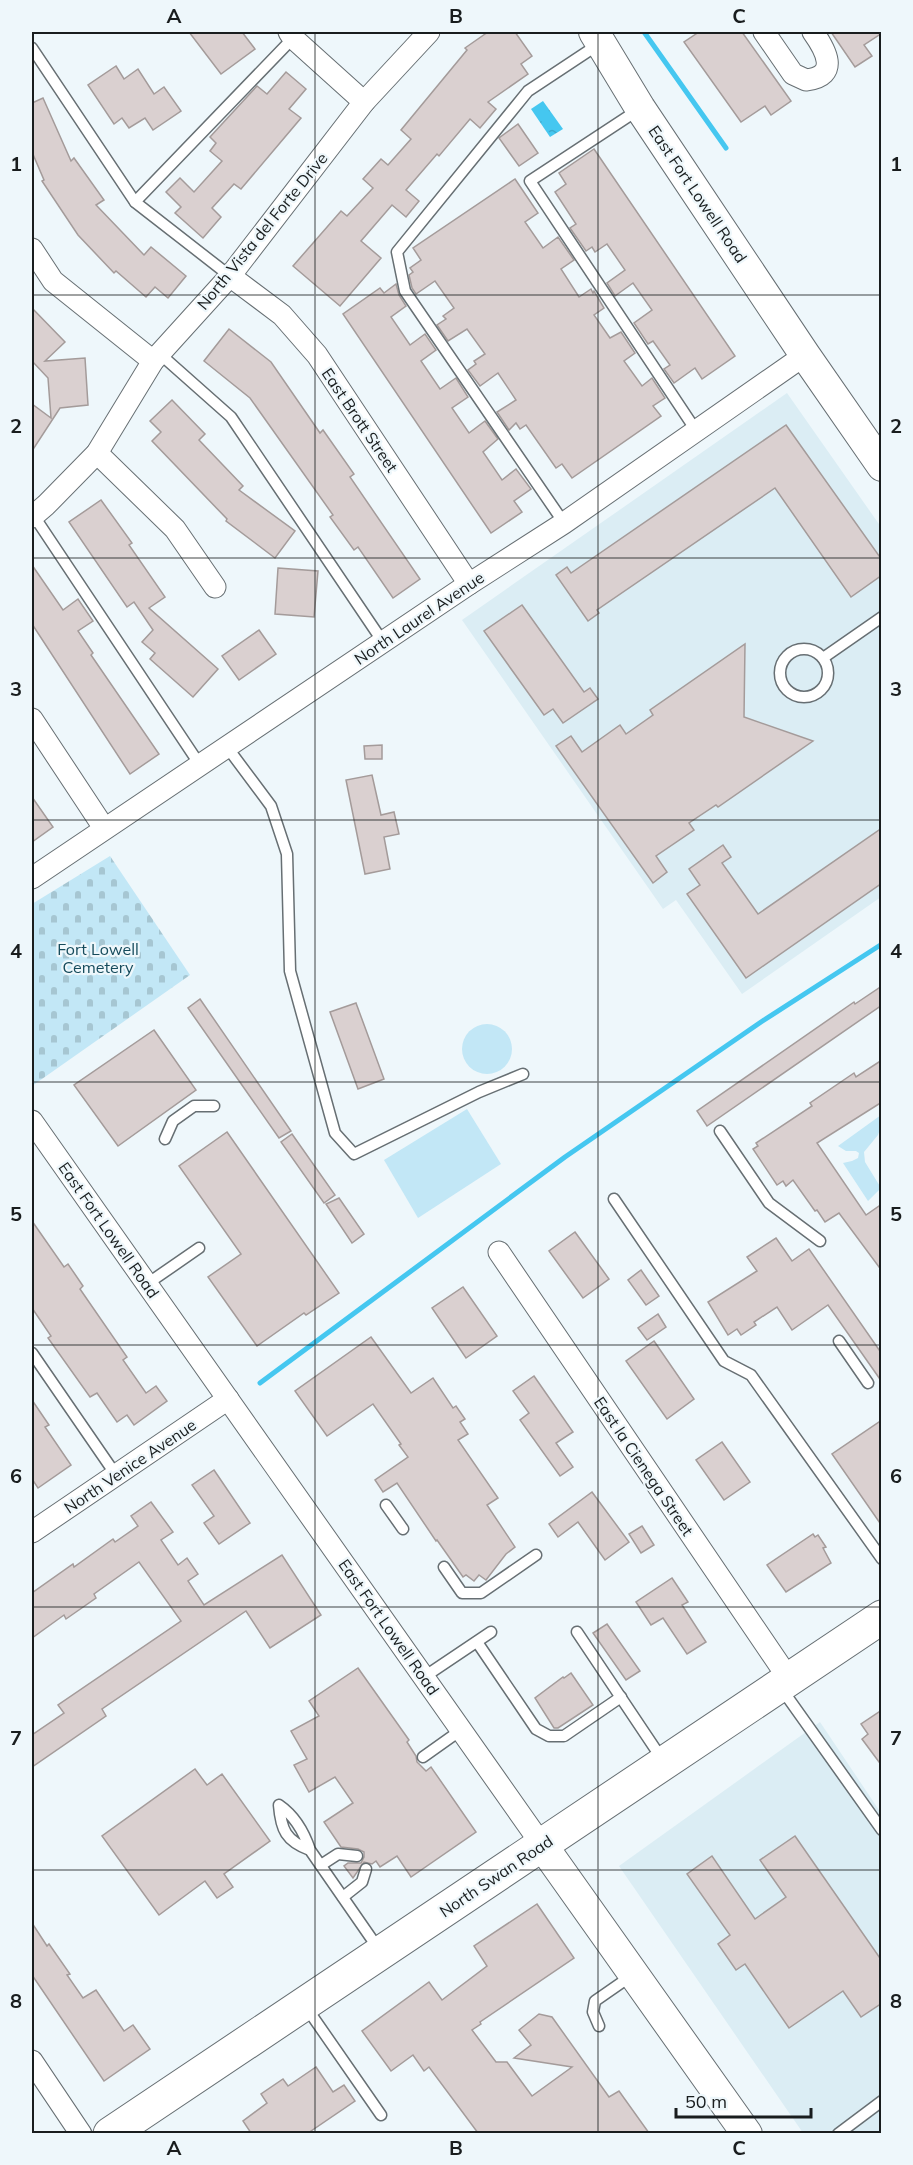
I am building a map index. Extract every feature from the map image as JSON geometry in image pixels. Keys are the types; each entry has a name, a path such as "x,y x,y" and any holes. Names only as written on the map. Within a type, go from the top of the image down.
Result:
{"main road":[{"name":"East Fort Lowell Road","path":"598,37 640,108 882,466"},
{"name":"North Swan Road","path":"110,2133 882,1617"},
{"name":"East Fort Lowell Road","path":"542,1845 747,2133"}],"street":[{"name":"North Vista del Forte Drive","path":"32,515 46,505 97,453 156,357 230,276 364,102 429,32"},
{"path":"764,32 793,74 806,80 819,76 827,66 826,51 813,32"},
{"path":"294,34 364,102"},
{"path":"32,249 53,281 156,357"},
{"name":"East Brott Street","path":"230,276 282,315 317,355 469,584"},
{"name":"North Laurel Avenue","path":"32,878 469,584 564,523 805,355"},
{"path":"97,453 175,529 215,587"},
{"path":"32,719 104,828"},
{"name":"East Fort Lowell Road","path":"32,1121 542,1845"},
{"name":"East la Cienega Street","path":"499,1252 784,1682"},
{"name":"North Venice Avenue","path":"32,1532 228,1399"},
{"path":"32,2061 81,2133"}],"lane":[{"path":"135,202 294,34"},
{"path":"564,523 405,291 398,252 528,91 598,37"},
{"path":"32,48 135,202 230,276"},
{"path":"640,108 530,181 697,432"},
{"path":"156,357 231,417 383,642"},
{"path":"32,515 200,765"},
{"path":"823,658 882,617"},
{"path":"803,649 818,653 823,658 828,674 823,688 817,694 801,698 786,690 780,675 783,660 789,654 803,649"},
{"path":"227,747 271,806 287,854 290,971 336,1134 354,1154 479,1092 523,1074"},
{"path":"165,1139 173,1121 194,1106 214,1106"},
{"path":"720,1131 769,1203 820,1241"},
{"path":"614,1199 724,1361 751,1375 882,1559"},
{"path":"147,1284 199,1248"},
{"path":"839,1341 868,1383"},
{"path":"32,1353 116,1475"},
{"path":"386,1505 403,1529"},
{"path":"444,1567 462,1593 481,1593 536,1555"},
{"path":"424,1677 491,1632"},
{"path":"577,1632 664,1762"},
{"path":"477,1642 536,1729 549,1736 564,1736 621,1697"},
{"path":"784,1682 882,1830"},
{"path":"423,1757 461,1730"},
{"path":"310,1850 381,1953"},
{"path":"321,1865 338,1854 357,1856"},
{"path":"342,1897 362,1882 366,1869"},
{"path":"599,2026 593,2012 595,2001 633,1974"},
{"path":"304,2004 381,2115"},
{"path":"838,2133 882,2101"}],"shaded area":[{"path":"787,393 881,527 881,897 742,994 676,900 663,909 462,620"},
{"path":"820,1722 881,1813 881,2133 803,2133 619,1866"}],"green space":[{"name":"Fort Lowell Cemetery","path":"110,856 190,975 32,1086 32,904"},
{"path":"482,1024 492,1024 505,1031 512,1044 512,1054 505,1067 492,1074 482,1074 473,1070 466,1063 462,1054 462,1044 466,1035 473,1028"},
{"path":"467,1109 501,1164 418,1218 384,1160"},
{"path":"881,1115 878,1135 864,1152 865,1162 881,1188 868,1201 843,1163 858,1158 859,1153 846,1151 838,1146"}],"water":[{"path":"543,101 563,129 550,137 531,109"}],"building":[{"path":"189,32 242,32 255,49 221,74"},
{"path":"488,32 515,32 532,56 521,64 528,74 488,102 496,109 480,128 470,119 406,190 419,201 406,217 392,205 361,241 381,258 340,306 293,266 341,211 347,216 373,188 363,179 381,159 388,165 411,139 401,130 467,50 465,48"},
{"path":"699,32 742,32 791,101 771,115 765,106 741,122 684,42"},
{"path":"831,32 882,33 864,45 872,56 855,67"},
{"path":"116,66 124,79 138,69 154,94 164,87 181,111 153,130 145,118 129,128 122,118 114,124 88,85"},
{"path":"286,72 306,89 289,109 301,118 241,189 234,184 212,208 221,217 203,238 175,213 181,207 166,192 180,178 194,192 222,161 210,151 216,143 210,137 257,86 267,94"},
{"path":"43,98 71,161 74,158 104,200 96,205 144,255 151,247 186,276 168,298 155,287 146,297 116,271 114,273 78,235 42,181 44,180 32,152 32,103"},
{"path":"518,124 538,153 519,166 499,138"},
{"path":"594,149 735,356 702,379 695,368 674,383 664,369 670,365 653,341 648,344 634,323 652,310 633,283 615,296 607,283 625,270 607,244 595,252 592,247 586,251 570,228 576,224 555,192 566,184 559,173"},
{"path":"515,179 538,213 525,222 543,248 558,237 574,260 561,269 579,297 591,289 593,293 594,291 604,308 594,315 610,338 621,332 635,353 624,361 642,386 652,378 665,398 653,406 661,416 572,478 562,464 556,468 526,425 520,429 516,423 509,430 497,412 516,400 498,373 480,386 468,370 476,364 474,361 485,354 467,329 448,341 437,325 446,319 443,316 454,308 435,281 416,294 409,275 413,272 410,268 421,260 413,248"},
{"path":"396,284 399,295 406,306 391,317 410,345 425,334 436,350 421,361 440,389 456,378 468,397 452,408 469,433 485,421 498,439 483,452 502,480 516,469 531,489 514,501 522,512 491,533 343,314 380,288 384,293"},
{"path":"32,308 65,342 45,361 85,358 88,405 60,408 32,451 32,404 51,418 48,378 32,361"},
{"path":"229,329 271,362 320,433 323,430 354,474 350,477 420,579 393,598 358,547 354,550 330,517 333,515 250,398 204,361"},
{"path":"172,400 205,434 199,440 243,486 239,490 295,531 275,558 226,521 227,519 152,441 161,432 150,421"},
{"path":"786,425 882,560 882,575 851,597 775,488 597,610 599,613 588,621 556,575 567,567 571,573"},
{"path":"101,500 132,543 129,545 165,597 149,608 218,669 193,697 150,659 155,653 142,642 153,630 134,602 127,607 69,522"},
{"path":"32,565 63,610 78,599 93,621 78,631 93,653 91,655 159,754 130,774 32,624"},
{"path":"278,568 318,571 314,617 275,614"},
{"path":"522,605 584,692 590,688 598,699 563,723 553,709 544,715 484,631"},
{"path":"259,630 276,654 239,680 222,656"},
{"path":"745,644 744,717 813,741 718,807 716,805 689,823 694,830 656,856 667,872 653,883 556,746 571,736 582,752 620,725 626,734 653,715 650,710"},
{"path":"382,745 382,759 365,759 364,746"},
{"path":"372,775 381,815 394,812 399,834 384,837 390,869 365,874 346,780"},
{"path":"32,797 53,827 32,842"},
{"path":"882,828 882,883 746,978 687,894 700,885 689,869 723,845 731,857 722,863 758,914"},
{"path":"882,986 882,1005 707,1126 697,1111 854,1002 855,1004"},
{"path":"200,999 291,1131 279,1138 188,1008"},
{"path":"356,1003 384,1079 358,1089 330,1012"},
{"path":"154,1030 196,1090 118,1146 74,1085"},
{"path":"882,1060 882,1102 817,1143 866,1215 882,1204 882,1271 839,1213 825,1222 793,1180 786,1186 783,1181 777,1185 753,1149 758,1146 756,1143 812,1106 810,1103 854,1073 856,1077"},
{"path":"227,1132 339,1293 306,1315 304,1313 257,1346 208,1277 241,1254 179,1166"},
{"path":"292,1134 335,1195 324,1203 281,1142"},
{"path":"339,1198 364,1234 352,1243 326,1204"},
{"path":"32,1221 64,1267 68,1264 83,1286 80,1289 127,1357 123,1360 146,1393 156,1386 167,1401 134,1425 127,1415 117,1422 97,1393 90,1397 48,1338 51,1336 32,1308"},
{"path":"575,1232 609,1279 583,1298 549,1251"},
{"path":"776,1238 792,1261 809,1249 882,1354 882,1382 828,1305 792,1330 777,1307 754,1322 756,1325 741,1335 737,1329 728,1335 708,1302 757,1271 747,1257"},
{"path":"641,1270 659,1296 646,1305 628,1280"},
{"path":"463,1287 497,1336 466,1358 432,1308"},
{"path":"658,1314 666,1327 647,1340 638,1328"},
{"path":"371,1337 411,1393 433,1378 453,1408 456,1406 465,1419 460,1422 468,1434 458,1440 498,1498 487,1505 515,1547 506,1554 486,1580 479,1575 474,1581 466,1575 463,1577 397,1483 383,1492 375,1480 408,1457 373,1404 327,1436 295,1391"},
{"path":"654,1341 694,1399 667,1419 626,1361"},
{"path":"534,1376 573,1432 556,1443 573,1467 560,1476 520,1420 529,1413 513,1391"},
{"path":"32,1400 49,1425 45,1427 71,1465 38,1488 32,1479"},
{"path":"882,1420 882,1526 832,1454"},
{"path":"722,1442 750,1482 724,1500 696,1460"},
{"path":"214,1470 250,1523 219,1544 204,1523 214,1516 192,1485"},
{"path":"592,1492 629,1542 605,1560 578,1522 558,1537 549,1524"},
{"path":"151,1502 173,1532 161,1540 178,1565 187,1558 198,1574 188,1581 204,1605 282,1555 321,1615 270,1648 246,1611 102,1709 106,1716 32,1767 32,1735 64,1713 58,1705 181,1621 139,1562 94,1594 96,1598 66,1619 64,1615 32,1638 32,1593 73,1564 74,1567 113,1539 115,1542 138,1526 131,1516"},
{"path":"642,1526 654,1545 641,1553 629,1534"},
{"path":"813,1534 815,1537 818,1535 826,1547 823,1548 831,1563 786,1592 767,1565"},
{"path":"672,1578 688,1602 682,1605 706,1642 687,1654 663,1618 651,1625 636,1602"},
{"path":"607,1624 640,1671 626,1680 593,1633"},
{"path":"358,1668 409,1740 407,1742 417,1762 426,1771 431,1767 476,1832 411,1877 397,1856 380,1867 376,1861 372,1864 364,1862 353,1878 344,1866 348,1863 361,1863 364,1852 341,1847 324,1822 353,1803 335,1777 309,1792 294,1765 307,1759 291,1731 319,1716 309,1701"},
{"path":"571,1673 593,1705 558,1728 554,1728 535,1698"},
{"path":"882,1710 882,1766 862,1739 868,1734 861,1724"},
{"path":"195,1769 207,1785 222,1774 270,1841 224,1874 233,1887 217,1898 205,1881 159,1915 102,1836"},
{"path":"795,1836 882,1961 882,2003 861,2017 843,1991 789,2028 745,1964 736,1970 718,1944 730,1935 687,1874 712,1856 755,1919 786,1897 760,1860"},
{"path":"537,1904 574,1958 480,2022 481,2024 472,2030 496,2062 507,2062 532,2096 572,2067 514,2058 531,2045 519,2030 539,2014 552,2017 609,2097 619,2091 649,2133 478,2133 429,2067 424,2071 413,2055 391,2071 362,2031 429,1982 442,2000 487,1966 474,1946"},
{"path":"32,1923 70,1974 67,1975 83,1998 96,1990 124,2031 133,2025 150,2049 104,2081 32,1975"},
{"path":"316,2067 333,2092 344,2085 355,2101 308,2133 251,2133 243,2121 267,2103 261,2094 283,2079 288,2086"}],"waterway":[{"path":"644,32 726,148"},
{"path":"260,1383 565,1157 761,1022 882,944"}]}
